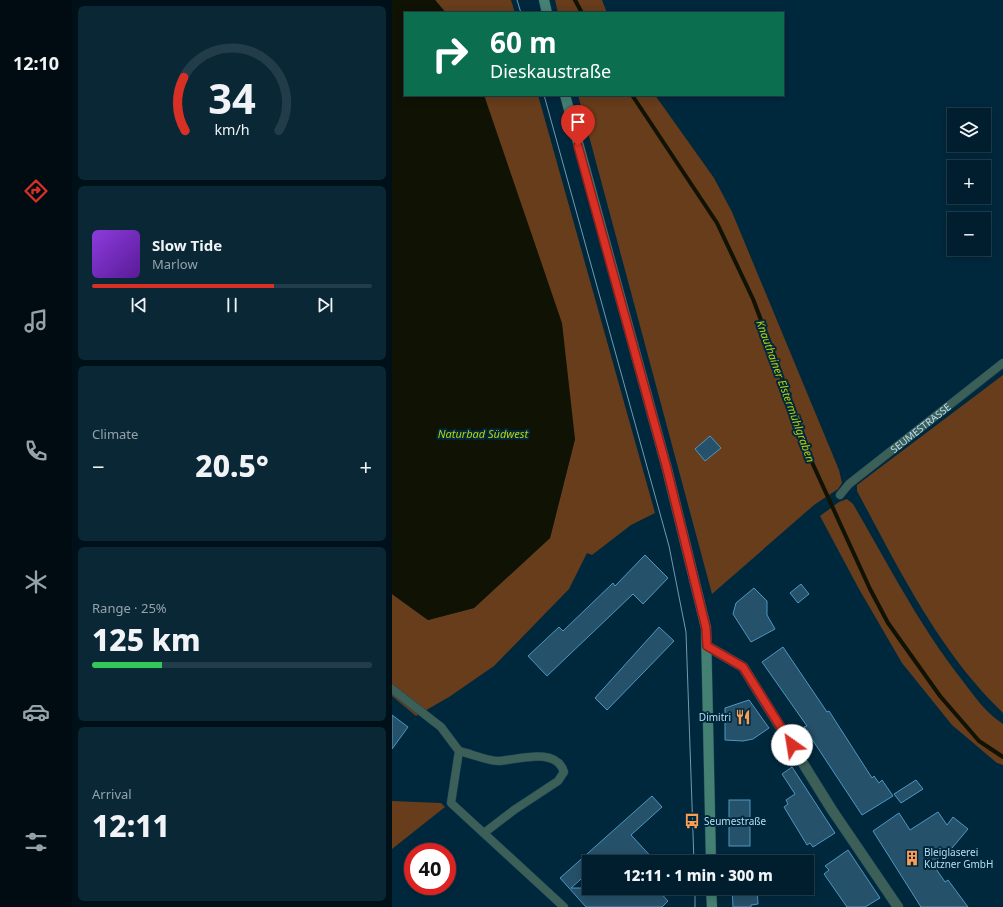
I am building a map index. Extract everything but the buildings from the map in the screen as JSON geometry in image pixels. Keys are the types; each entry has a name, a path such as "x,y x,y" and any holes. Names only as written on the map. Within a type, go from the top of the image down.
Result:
{"main road":[{"path":"544,0 547,12"},
{"path":"565,96 667,469 706,628 711,855"},
{"path":"711,895 712,907"}],"street":[{"path":"707,646 743,667 832,810 898,907"}],"lane":[{"name":"SEUMESTRASSE","path":"840,495 849,484 1003,363"},
{"path":"392,689 441,727 459,751 498,761 526,756 551,758 563,766 564,772 558,781 514,810 484,833"},
{"path":"459,751 451,803 564,907"}],"shaded area":[{"path":"435,0 511,0 515,12 445,12"},
{"path":"555,0 602,0 607,12 558,12"},
{"path":"484,96 538,96 655,513 631,525 592,555 587,553 569,589 494,666 449,697 416,716 392,696 392,594 428,620 474,608 550,538 575,439"},
{"path":"578,96 656,96 714,178 732,212 839,470 842,483 838,489 814,505 712,594"},
{"path":"1003,375 1003,713 981,690 957,660 925,614 857,491 857,485"},
{"path":"847,499 853,504 904,594 946,659 981,704 991,715 1003,724 1003,765 997,763 952,725 902,663 859,589 820,516 839,502"},
{"path":"392,801 441,803 445,807 392,849"}],"water":[{"name":"Naturbad Südwest","path":"392,0 435,0 445,12 404,12 404,96 484,96 562,323 575,439 550,538 474,608 428,620 392,594"}],"waterway":[{"name":"Knauthainer Elstermühlgraben","path":"575,0 581,12"},
{"name":"Knauthainer Elstermühlgraben","path":"633,96 717,223 753,299 775,357 805,447 870,589 888,623 940,696 979,741 1003,757"}],"tram line":[{"path":"517,0 521,12"},
{"path":"544,96 669,546 686,632 694,855"},
{"path":"695,895 695,907"}],"place":[{"name":"Dimitri","path":"743,717"},
{"name":"Seumestraße","path":"692,821"},
{"name":"Bleiglaserei Kutzner GmbH","path":"912,858"}],"route":[{"path":"578,146 667,469 706,628 707,646 743,667 792,745"}]}
